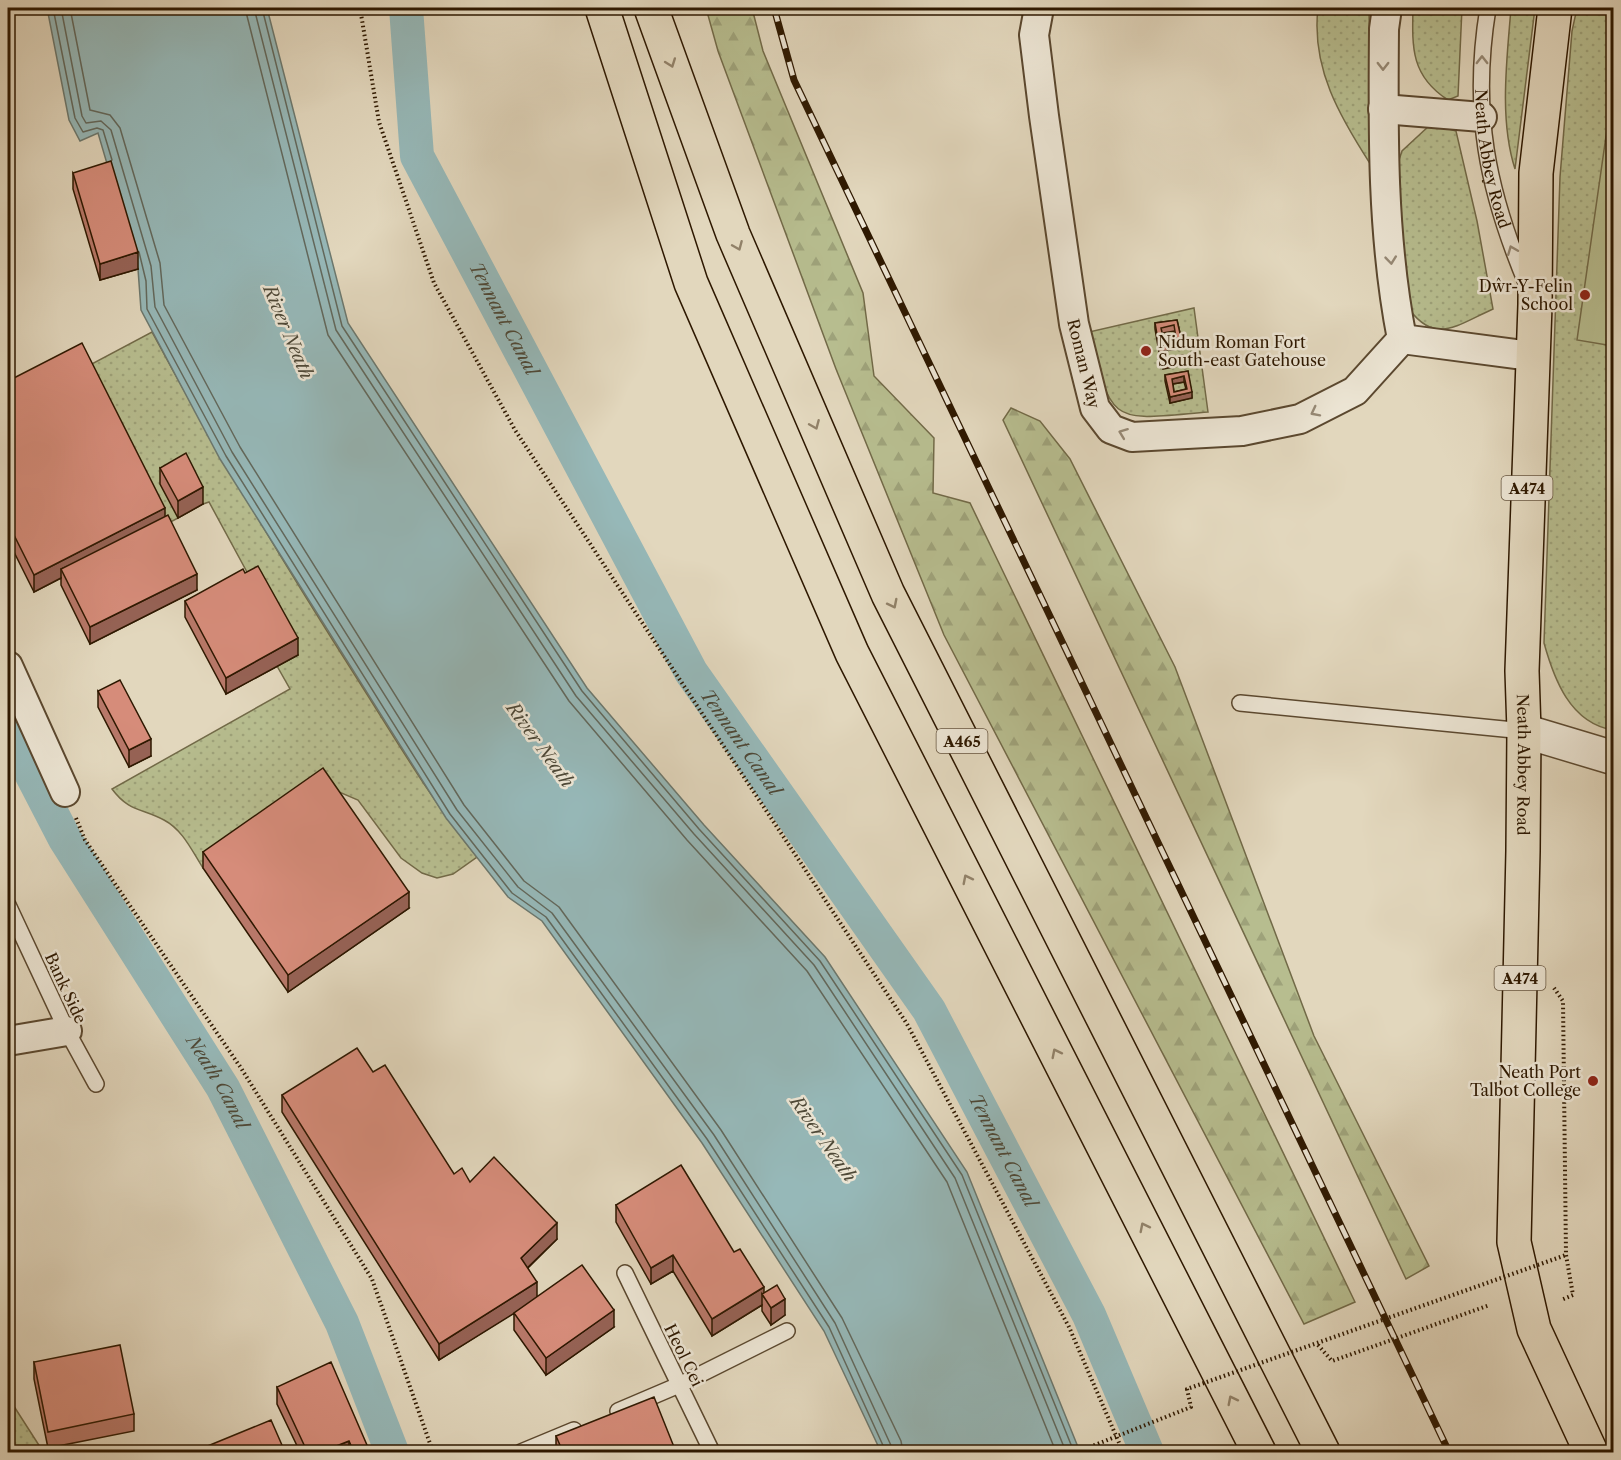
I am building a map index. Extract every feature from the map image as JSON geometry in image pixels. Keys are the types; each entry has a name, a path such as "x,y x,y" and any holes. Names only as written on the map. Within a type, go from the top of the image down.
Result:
{"main road":[{"path":"602,8 692,283 852,653 1259,1452"},
{"name":"A465","path":"651,8 733,234 888,594 1323,1452"},
{"name":"Neath Abbey Road","path":"1555,8 1536,173 1535,304 1531,356 1522,671 1524,731 1514,1242 1534,1329 1591,1452"}],"street":[{"name":"Roman Way","path":"1039,8 1034,35 1074,324 1095,408 1111,429 1132,437 1242,431 1300,419 1355,391 1402,339"},
{"path":"1387,8 1384,29 1383,109 1385,203 1395,304 1402,339 1531,356"},
{"path":"1383,109 1482,117"},
{"path":"8,666 66,792"},
{"path":"1524,731 1614,758"},
{"path":"8,1041 67,1031"}],"lane":[{"name":"Neath Abbey Road","path":"1488,8 1482,41 1482,117 1485,153 1504,231 1535,304"},
{"path":"1240,704 1524,731"},
{"name":"Bank Side","path":"8,905 67,1031 96,1084"},
{"name":"Heol Cei","path":"625,1273 712,1452"},
{"path":"605,1417 679,1385 787,1331"},
{"path":"521,1452 584,1426"}],"path":[{"path":"360,8 379,122 434,283 515,430 907,1024 1069,1327 1122,1451 1114,1452"},
{"path":"66,792 85,840 241,1068 372,1280 433,1452"},
{"path":"1077,1452 1191,1407 1187,1389 1318,1345 1566,1255 1563,1001 1521,945"},
{"path":"1318,1345 1332,1360 1490,1305"}],"green space":[{"path":"706,8 752,8 763,51 863,293 874,376 934,438 933,493 970,503 1355,1302 1304,1324 944,635 836,369 718,51"},
{"path":"1318,8 1369,8 1371,165 1330,91 1319,51"},
{"path":"1413,8 1462,8 1458,96 1448,100 1436,91 1420,71 1414,48"},
{"path":"1511,8 1535,8 1515,169 1510,150 1506,110 1506,68"},
{"name":"Dŵr-Y-Felin School","path":"1577,8 1613,8 1613,730 1585,719 1575,709 1559,685 1544,643 1560,177 1572,31"},
{"path":"1613,87 1614,346 1577,340"},
{"path":"1431,124 1456,131 1477,221 1493,309 1445,329 1435,329 1425,325 1415,317 1405,303 1397,166 1402,151"},
{"name":"Nidum Roman Fort South-east Gatehouse","path":"1194,308 1208,412 1135,416 1122,411 1112,402 1104,386 1089,332"},
{"path":"152,332 226,464 304,594 415,770 477,857 453,874 437,878 422,873 401,858 358,800 323,785 203,868 177,829 156,816 130,806 112,789 290,689 277,666 254,585 209,502 203,504 186,470 178,518 165,525 86,367"},
{"path":"1011,408 1040,421 1070,459 1175,667 1314,1036 1429,1266 1406,1279 1003,420"},
{"path":"8,1397 42,1450 44,1452 8,1452"}],"water":[{"name":"River Neath","path":"47,8 267,8 348,323 587,688 704,825 825,957 967,1172 1080,1452 881,1452 824,1331 702,1143 542,921 508,897 446,818 220,459 141,310 138,269 98,133 80,141 69,120"}],"building":[{"path":"111,161 138,252 100,264 73,173"},
{"path":"1177,320 1182,342 1159,346 1155,323","holes":["1174,325 1176,338 1164,341 1161,328"]},
{"path":"82,343 165,508 34,575 8,523 8,381"},
{"path":"1183,355 1184,360 1163,363 1163,358"},
{"path":"1188,371 1192,392 1170,397 1165,375","holes":["1184,376 1187,389 1174,392 1172,379"]},
{"path":"186,453 203,487 178,501 160,468"},
{"path":"168,515 197,574 90,627 61,569"},
{"path":"258,566 298,638 226,678 185,601 243,569 245,573"},
{"path":"120,680 151,739 129,750 98,691"},
{"path":"323,768 409,892 288,975 203,852"},
{"path":"357,1048 373,1072 385,1065 454,1174 462,1168 470,1182 494,1157 557,1223 521,1258 537,1282 439,1344 282,1095"},
{"path":"681,1165 734,1252 740,1249 764,1287 712,1319 673,1255 651,1268 616,1205"},
{"path":"582,1265 614,1310 546,1358 514,1313"},
{"path":"777,1285 785,1299 771,1308 762,1294"},
{"path":"120,1345 134,1414 48,1432 34,1362"},
{"path":"331,1362 370,1452 354,1452 349,1441 321,1452 298,1452 306,1449 277,1387"},
{"path":"654,1397 676,1452 563,1452 556,1436"},
{"path":"271,1420 285,1452 193,1452"}],"waterway":[{"name":"Tennant Canal","path":"406,8 417,156 691,672 929,1010 1089,1315 1147,1452"},
{"name":"Neath Canal","path":"8,729 65,839 223,1088 342,1323 392,1452"}],"railway":[{"path":"774,8 794,80 1449,1452"}],"place":[{"name":"Dŵr-Y-Felin School","path":"1585,295"},
{"name":"Nidum Roman Fort South-east Gatehouse","path":"1146,351"},
{"name":"Neath Port Talbot College","path":"1593,1081"}]}
